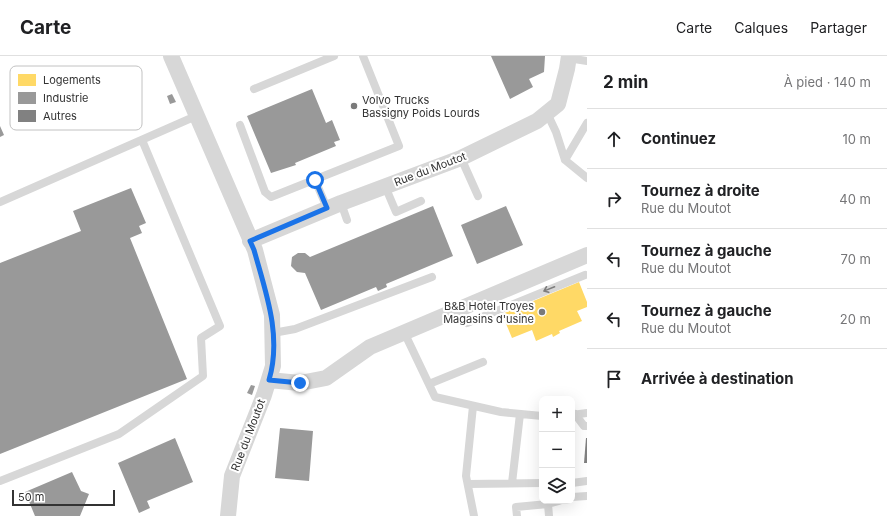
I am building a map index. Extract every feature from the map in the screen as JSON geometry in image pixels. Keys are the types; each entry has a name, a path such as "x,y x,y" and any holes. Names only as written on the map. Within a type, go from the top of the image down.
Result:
{"street":[{"name":"Rue du Moutot","path":"171,56 254,250 272,315 273,366 232,476 228,516"},
{"name":"Rue du Moutot","path":"250,241 334,206 461,158 537,121 558,104 568,57"},
{"path":"269,380 300,383 326,378 370,347 587,255"}],"lane":[{"path":"254,89 334,56"},
{"path":"240,125 265,192 271,197 399,146 363,56"},
{"path":"568,57 587,61"},
{"path":"547,113 556,132 566,160 587,178"},
{"path":"0,202 196,116"},
{"path":"566,160 587,123"},
{"path":"0,481 119,434 203,376 201,338 220,326 142,140"},
{"path":"461,158 478,196"},
{"path":"315,180 334,206 347,220"},
{"path":"385,186 396,212 421,201"},
{"path":"467,323 585,275"},
{"path":"273,333 295,329 432,277"},
{"path":"404,332 435,397 473,406 539,416"},
{"path":"429,384 483,362"},
{"path":"473,406 466,476 474,516"},
{"path":"575,415 587,413"},
{"path":"512,483 520,414"},
{"path":"575,416 584,426 587,426"},
{"path":"575,482 587,481"},
{"path":"468,484 539,483"},
{"path":"575,497 587,496"},
{"path":"516,516 516,507 548,504 549,516"}],"building: Logements":[{"name":"B&B Hotel Troyes Magasins d'usine","path":"579,282 587,302 587,307 577,311 582,321 559,331 560,333 553,337 552,334 536,341 532,330 512,338 502,314"}],"building: Industrie":[{"path":"491,56 545,56 544,72 529,79 533,87 510,99"},
{"path":"312,89 326,123 332,120 340,140 334,142 336,146 295,163 296,165 271,173 247,116"},
{"path":"172,94 176,102 170,104 167,96"},
{"path":"0,126 4,135 0,137"},
{"path":"131,188 146,223 139,226 142,233 130,238 187,379 0,454 0,263 81,231 73,211"},
{"path":"433,206 453,256 386,284 387,287 378,291 376,287 321,310 305,273 297,272 291,266 292,257 298,253 305,253 310,257"},
{"path":"506,206 523,245 477,264 461,225"},
{"path":"251,385 255,386 252,395 247,393"},
{"path":"280,428 313,431 309,481 275,478"},
{"path":"175,438 193,482 147,501 150,508 139,513 118,463"},
{"path":"72,472 81,491 89,494 80,516 35,516 25,492"}],"building: Autres":[{"path":"586,438 587,463 584,463"}],"place":[{"name":"Volvo Trucks Bassigny Poids Lourds","path":"354,106"},
{"name":"B&B Hotel Troyes Magasins d'usine","path":"542,312"}],"route":[{"path":"300,383 269,380 273,366 274,348 272,315 254,250 250,241 327,208 315,180"}]}
